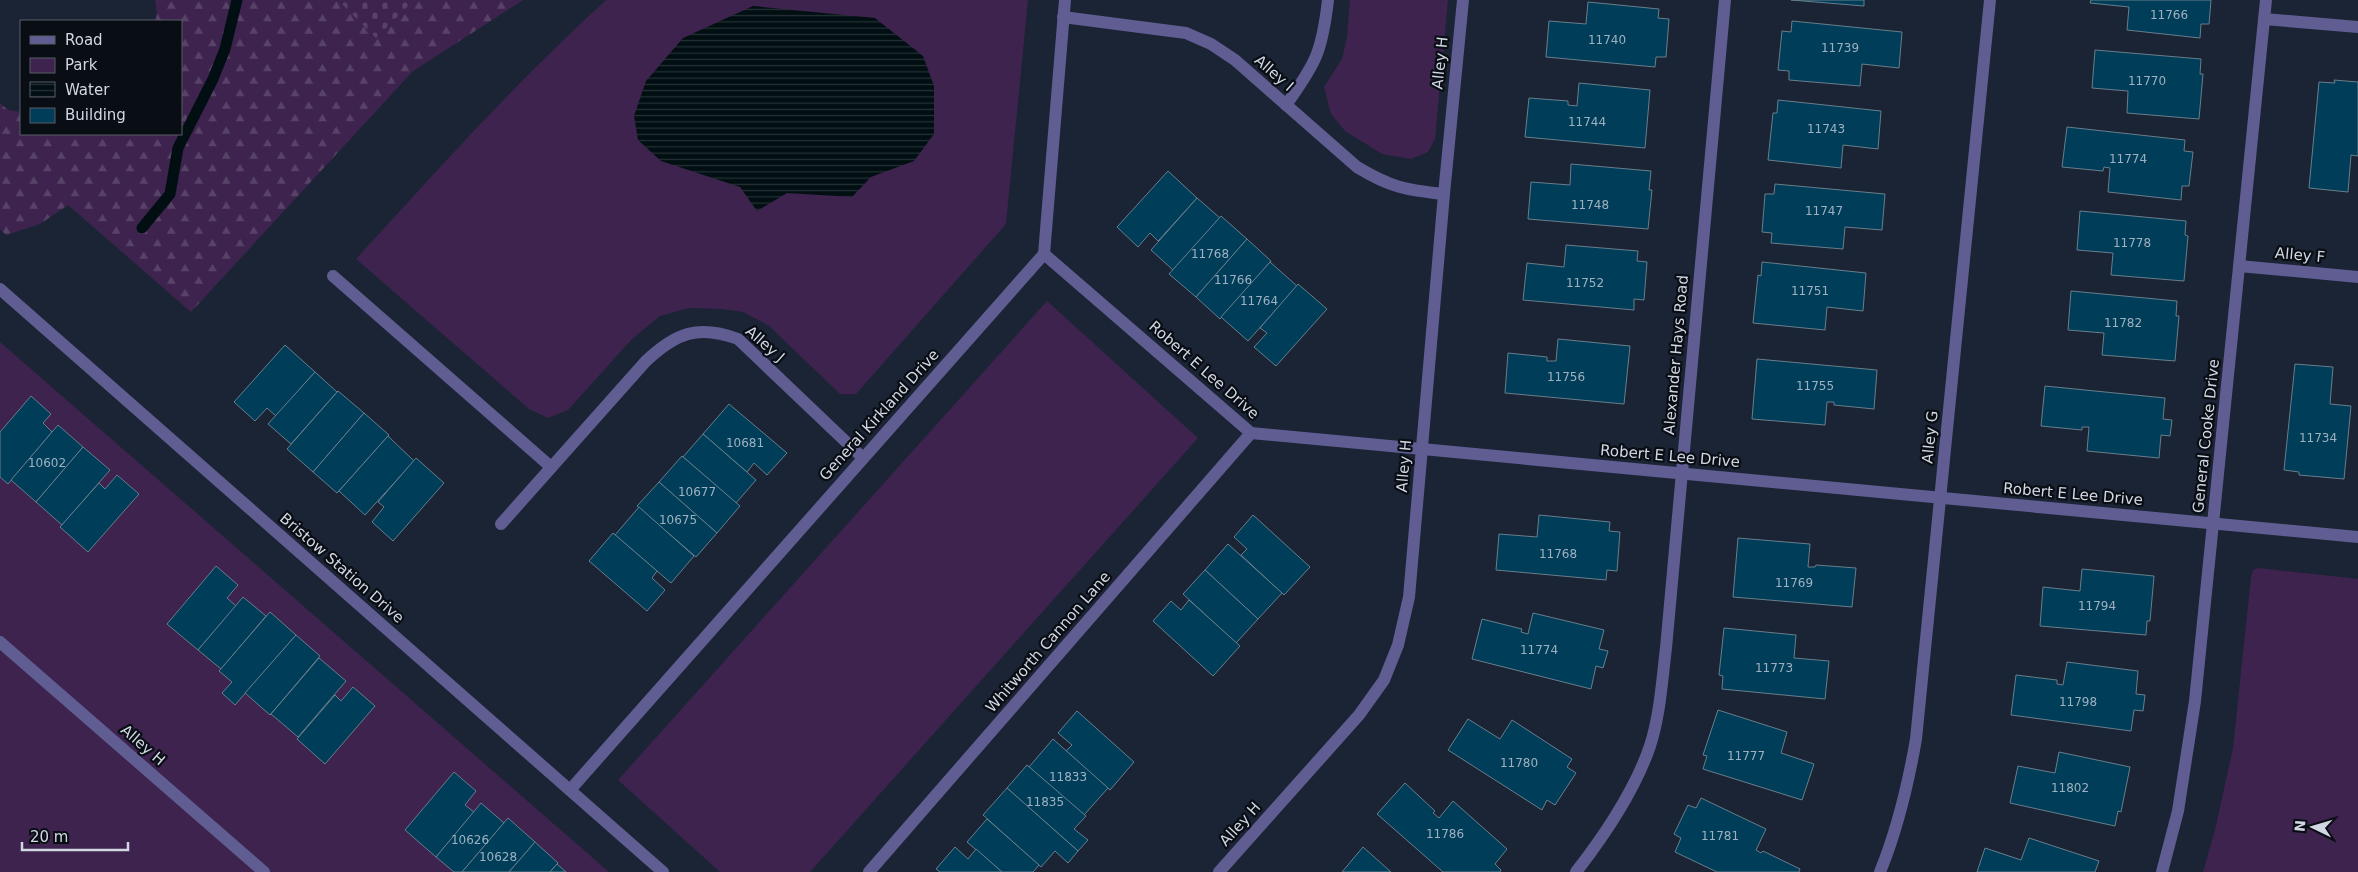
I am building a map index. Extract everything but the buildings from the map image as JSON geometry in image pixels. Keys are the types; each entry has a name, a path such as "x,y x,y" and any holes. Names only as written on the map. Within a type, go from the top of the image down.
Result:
{"street":[{"path":"1044,254 1065,0"},
{"path":"1286,105 1310,72 1319,54 1324,36 1328,0"},
{"name":"Alley H","path":"1219,872 1359,715 1384,680 1398,645 1409,598 1463,0"},
{"name":"Alexander Hays Road","path":"1576,872 1616,814 1649,747 1658,715 1665,658 1725,0"},
{"name":"Alley G","path":"1880,872 1893,840 1908,791 1915,747 1990,0"},
{"name":"General Cooke Drive","path":"2162,872 2178,811 2195,701 2266,0"},
{"name":"Alley I","path":"1064,17 1186,33 1211,44 1235,60 1357,167 1376,179 1405,190 1444,194"},
{"path":"2264,18 2358,27"},
{"name":"Robert E Lee Drive","path":"1044,254 1251,433 2358,537"},
{"name":"General Kirkland Drive","path":"570,790 1044,254"},
{"name":"Alley F","path":"2239,266 2358,277"},
{"path":"333,276 551,467"},
{"name":"Bristow Station Drive","path":"0,289 664,872"},
{"name":"Alley J","path":"501,524 663,345 681,335 699,331 718,331 738,339 863,458"},
{"name":"Whitworth Cannon Lane","path":"869,872 1251,433"},
{"name":"Alley H","path":"0,642 264,872"}],"green space":[{"path":"155,0 523,0 413,71 191,312 68,205 40,224 6,235 0,229 0,103 8,110 20,112 20,135 182,135 182,20 155,20 157,14"},
{"path":"338,0 414,0 376,38"},
{"path":"606,0 1028,0 1006,224 856,394 840,394 768,325 743,312 689,308 660,316 632,339 568,410 548,418 529,409 356,259 509,94"},
{"path":"1350,0 1448,0 1435,139 1428,152 1411,159 1382,154 1345,131 1331,114 1324,87 1342,59 1347,37"},
{"path":"1047,301 1198,438 810,872 720,872 618,780"},
{"path":"0,342 609,872 0,872"},
{"path":"2258,568 2358,579 2358,872 2203,872 2215,830 2233,748 2251,577 2253,570"}],"water":[{"path":"753,6 875,18 923,56 934,86 934,134 914,161 871,177 852,197 787,193 757,211 740,187 661,161 638,140 634,116 646,81 683,38"}],"waterway":[{"path":"142,228 170,194 178,148 213,79 225,49 237,0"}]}
